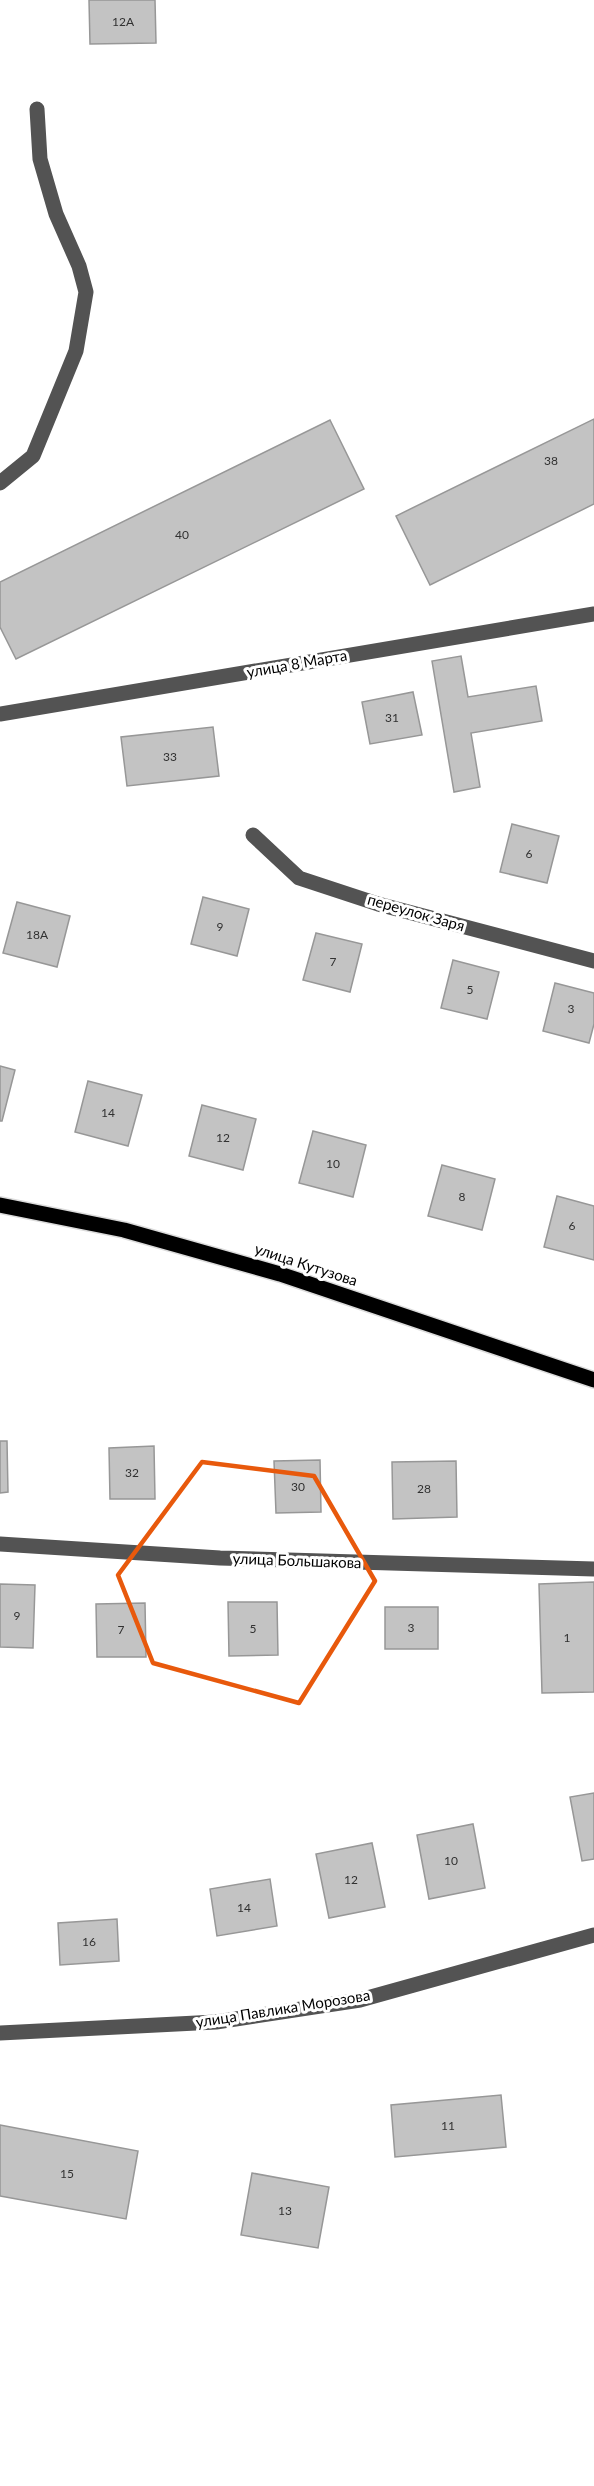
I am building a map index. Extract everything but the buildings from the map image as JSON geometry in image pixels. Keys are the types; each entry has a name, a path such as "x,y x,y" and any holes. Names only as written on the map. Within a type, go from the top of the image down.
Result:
{"main road":[{"name":"улица Кутузова","path":"0,1205 124,1230 280,1274 594,1380"}],"street":[{"path":"0,483 33,456 76,351 86,292 79,266 56,214 40,159 38,109"},
{"name":"улица 8 Марта","path":"0,714 594,614"},
{"name":"переулок Заря","path":"254,835 299,878 378,904 594,962"},
{"name":"улица Большакова","path":"0,1544 220,1558 594,1569"},
{"name":"улица Павлика Морозова","path":"0,2034 216,2022 360,2000 594,1935"}],"highlighted area":[{"path":"202,1462 314,1476 375,1581 299,1703 153,1663 118,1575"}]}
